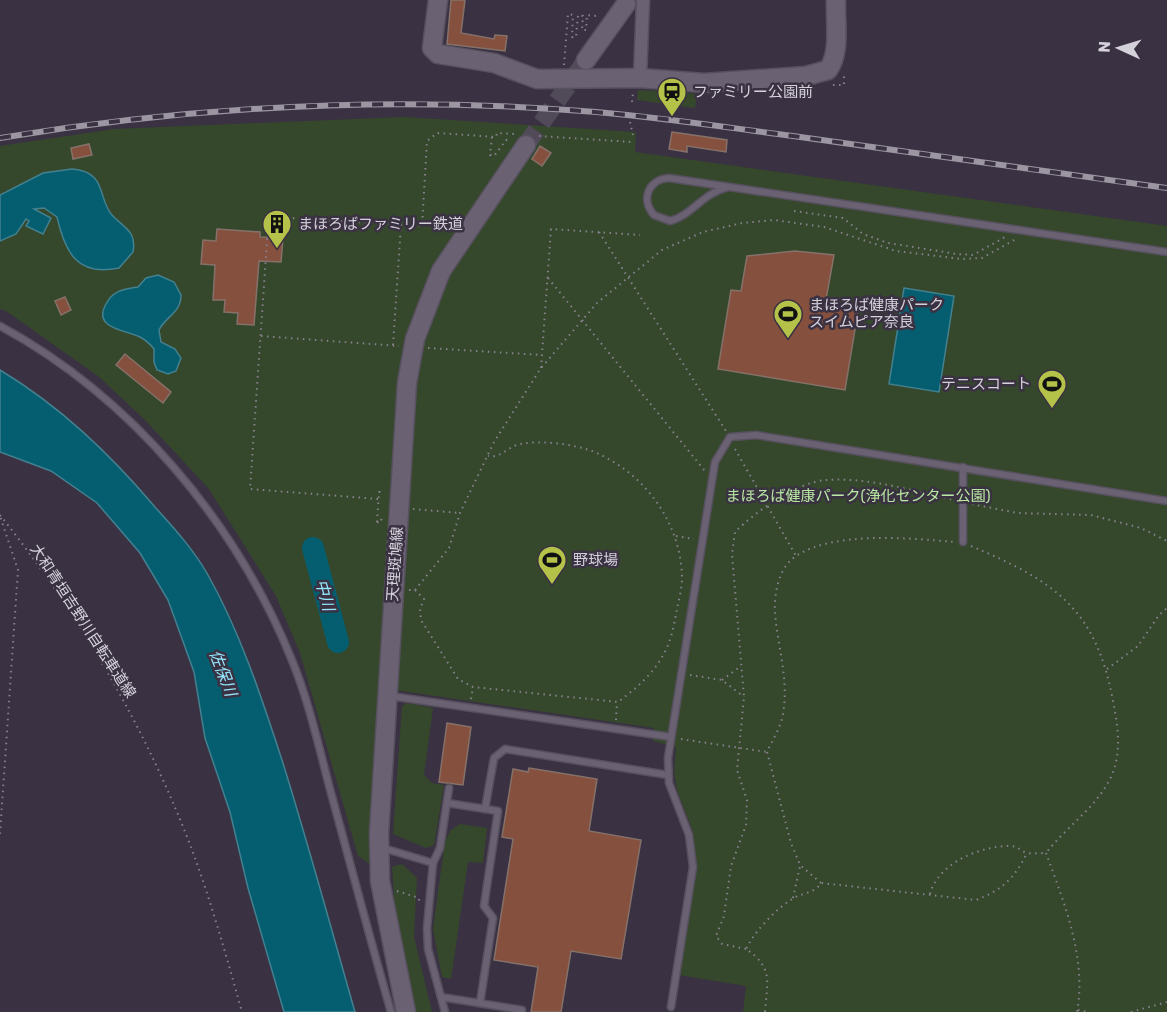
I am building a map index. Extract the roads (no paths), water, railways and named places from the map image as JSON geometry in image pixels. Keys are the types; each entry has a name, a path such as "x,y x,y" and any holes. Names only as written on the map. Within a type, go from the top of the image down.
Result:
{"main road":[{"path":"438,0 432,48 438,54 494,63 537,79 640,78 704,83 821,74 828,70 834,62 836,0"},
{"path":"586,60 635,2"},
{"name":"天理斑鳩線","path":"406,1012 380,880 380,846 386,695 407,383 415,339 441,271 522,139"}],"street":[{"path":"635,2 640,78"}],"lane":[{"path":"729,187 709,194 676,219 658,218 647,203 650,188 665,178 729,187 1026,234 1167,252"},
{"path":"0,326 91,388 166,458 238,554 267,602 292,660 312,722 391,1012"},
{"path":"671,1007 693,867 689,835 669,783 671,737 715,462 730,437 756,435 1167,501"},
{"path":"963,467 963,542"},
{"path":"386,695 671,737"},
{"path":"485,809 494,758 505,749 668,775"},
{"path":"445,1012 428,949 427,928 433,863 440,848 449,788"},
{"path":"447,803 498,811 484,906 493,918 480,1003"},
{"path":"380,846 433,863"},
{"path":"441,997 522,1010"}],"water":[{"path":"72,169 83,171 97,180 107,208 131,234 133,252 119,268 93,269 75,259 64,241 57,217 44,208 34,209 51,218 43,234 26,226 29,221 26,219 16,234 0,241 0,195 43,173"},
{"path":"158,275 174,282 181,295 179,306 159,330 161,342 175,349 181,358 176,371 168,374 157,370 154,362 154,349 148,342 112,327 103,319 106,304 112,296 120,291 138,287 146,278"},
{"path":"904,288 954,296 939,392 889,384"},
{"name":"佐保川","path":"0,370 64,415 102,450 176,531 208,575 231,620 266,712 301,823 355,1012 284,1012 248,888 230,812 205,738 194,672 168,600 140,553 97,503 51,471 0,452"}],"waterway":[{"name":"中川","path":"313,548 338,642"}],"tunnel":[{"path":"526,145 586,60"}],"railway":[{"path":"0,138 72,127 218,111 363,105 436,104 509,107 662,119 1167,188"}],"place":[{"name":"ファミリー公園前","path":"672,118"},
{"name":"まほろばファミリー鉄道","path":"277,250"},
{"name":"まほろば健康パーク スイムピア奈良","path":"788,340"},
{"name":"テニスコート","path":"1052,410"},
{"name":"野球場","path":"552,586"}],"park label":[{"name":"まほろば健康パーク(浄化センター公園)","path":"858,496"}]}
